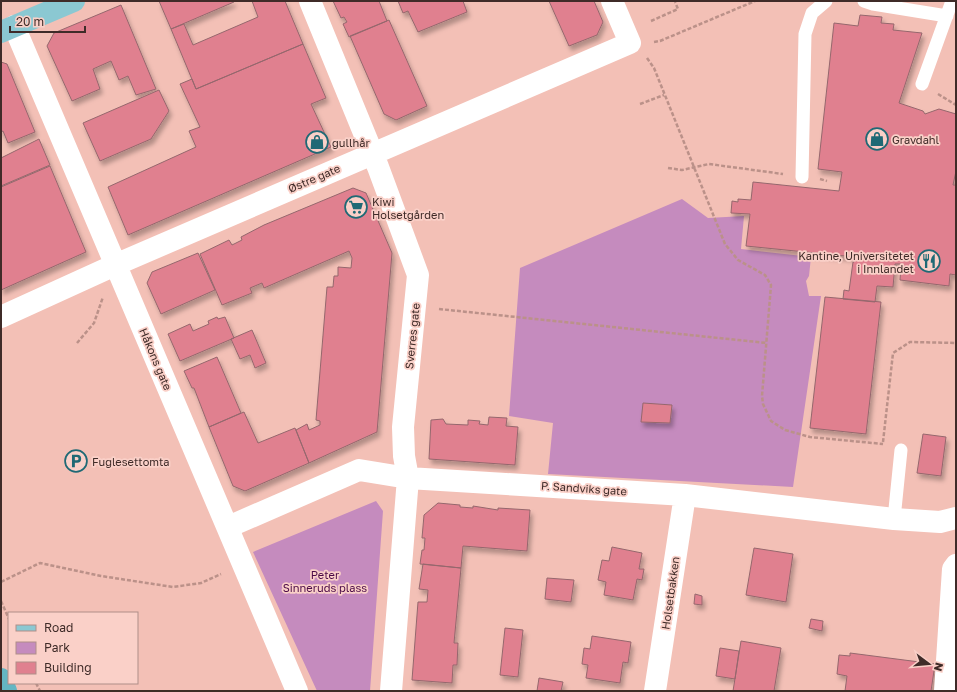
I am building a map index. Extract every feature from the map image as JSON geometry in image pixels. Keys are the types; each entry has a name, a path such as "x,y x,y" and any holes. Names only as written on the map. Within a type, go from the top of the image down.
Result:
{"highway":[{"path":"1,680 6,691"}],"main road":[{"path":"8,29 74,1"}],"street":[{"name":"Sverres gate","path":"310,1 372,153 418,275 403,427 404,456 408,478 391,691"},
{"path":"612,1 630,43"},
{"name":"Håkons gate","path":"8,29 115,265 297,691"},
{"name":"Østre gate","path":"1,317 115,265 372,153 630,43"},
{"name":"P. Sandviks gate","path":"228,527 359,470 408,478 684,495 894,519 954,523"},
{"name":"Holsetbakken","path":"656,691 684,495"},
{"path":"945,691 953,577 956,565"}],"lane":[{"path":"802,177 804,34 812,13 826,1"},
{"path":"864,1 873,4 947,16"},
{"path":"922,84 952,1"},
{"path":"894,519 901,450"}],"path":[{"path":"651,21 678,9 675,2 679,1"},
{"path":"630,43 660,41 755,1"},
{"path":"630,43 644,55 654,68 728,248 738,260 765,275 769,280 772,292 762,396 766,414 776,426 810,437 882,444 901,450"},
{"path":"640,104 664,95"},
{"path":"668,168 682,170 694,166 709,164 827,180"},
{"path":"77,343 94,323 115,265"},
{"path":"415,306 767,343"},
{"path":"882,444 893,353 910,342 956,343"},
{"path":"1,582 40,563 101,576 173,587 201,582"},
{"path":"1,601 8,617"}],"green space":[{"path":"682,199 708,218 744,216 741,249 811,257 809,276 806,281 809,296 821,296 793,487 548,474 553,423 509,416 520,268"},
{"name":"Peter Sinneruds plass","path":"376,501 383,511 370,691 317,691 253,552"}],"building":[{"path":"159,1 233,1 234,2 171,29"},
{"path":"252,1 285,1 303,44 196,89 171,29 184,24 193,45 258,17"},
{"path":"333,1 379,1 387,21 349,37 343,24 347,22 344,17 341,18"},
{"path":"398,1 463,1 467,12 418,32 408,11 403,13"},
{"path":"549,1 594,1 603,22 597,35 569,46"},
{"path":"121,5 156,89 136,95 128,76 119,80 111,61 93,69 100,89 72,101 47,46 54,33"},
{"path":"860,15 882,17 881,23 894,24 893,30 922,33 899,103 923,111 925,114 939,109 956,114 956,171 953,185 956,185 956,275 950,274 949,286 900,280 901,264 895,264 893,287 877,286 875,302 843,299 844,290 849,291 855,257 746,246 750,214 731,213 732,201 738,202 738,199 751,200 753,182 839,191 842,172 818,169 834,23 858,26"},
{"path":"389,20 427,106 396,120 384,114 350,36"},
{"path":"303,44 326,98 311,104 331,147 128,235 108,187 196,147 189,131 200,127 180,84 192,79 196,89"},
{"path":"1,62 7,64 35,132 8,143 3,131 1,132"},
{"path":"159,90 169,111 151,139 100,161 83,123"},
{"path":"39,139 50,165 1,186 1,158"},
{"path":"50,166 86,252 1,290 1,187"},
{"path":"353,188 366,193 392,253 377,432 309,463 296,430 307,424 309,430 320,425 320,421 316,420 327,287 333,287 334,276 338,276 338,267 351,268 352,258 349,251 264,288 262,283 250,288 252,293 222,305 200,254 229,240 232,245 242,240 241,237 264,225"},
{"path":"198,253 215,290 161,314 147,283 152,272"},
{"path":"825,297 881,302 866,434 810,428"},
{"path":"217,317 218,319 225,317 234,338 180,361 168,334 190,324 193,331 209,324 208,321"},
{"path":"252,330 266,363 255,368 250,355 240,359 231,339"},
{"path":"217,357 241,413 209,427 194,388 192,388 184,371"},
{"path":"643,403 672,405 670,423 641,422"},
{"path":"244,412 258,443 295,428 309,463 245,491 233,486 209,427"},
{"path":"489,417 507,418 506,426 518,427 515,465 429,459 431,420 443,419 446,424 468,425 468,420 480,421 479,424 488,425"},
{"path":"923,434 946,437 941,476 917,473"},
{"path":"438,503 460,505 460,507 473,508 473,506 498,510 498,508 530,510 527,551 463,546 461,568 420,564 422,550 424,550 425,538 422,538 424,515"},
{"path":"612,547 642,553 639,569 644,569 642,580 637,579 633,600 604,595 606,582 598,580 602,560 609,561"},
{"path":"754,548 793,554 786,602 746,595"},
{"path":"423,564 461,568 454,643 458,643 457,665 453,665 452,683 412,680 418,602 427,602 428,590 419,589"},
{"path":"547,578 574,580 571,602 545,599"},
{"path":"695,594 702,596 702,605 694,604"},
{"path":"811,619 823,621 822,631 809,628"},
{"path":"505,628 523,630 518,677 500,675"},
{"path":"592,636 631,642 628,663 623,662 620,683 586,678 588,665 582,664 584,648 590,649"},
{"path":"741,641 781,648 774,691 733,691"},
{"path":"720,648 739,651 735,679 716,676"},
{"path":"850,653 935,664 931,691 845,691 847,676 837,674 839,655 850,656"},
{"path":"539,678 563,682 561,691 537,691"}],"place":[{"name":"Gravdahl","path":"877,139"},
{"name":"gullhår","path":"317,142"},
{"name":"Kiwi Holsetgården","path":"356,207"},
{"name":"Kantine, Universitetet i Innlandet","path":"929,261"},
{"name":"Fuglesettomta","path":"76,461"}]}
